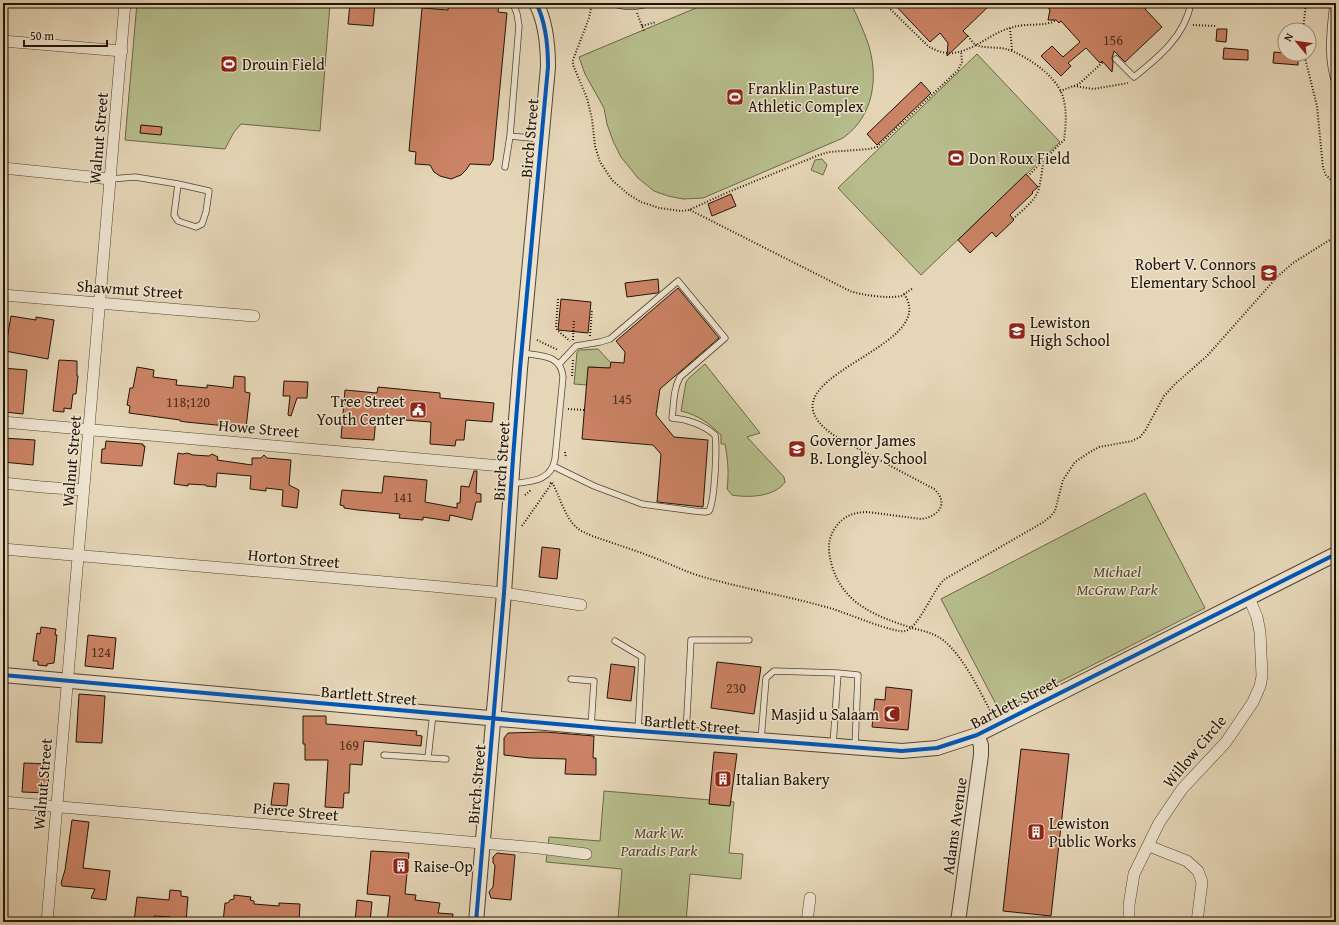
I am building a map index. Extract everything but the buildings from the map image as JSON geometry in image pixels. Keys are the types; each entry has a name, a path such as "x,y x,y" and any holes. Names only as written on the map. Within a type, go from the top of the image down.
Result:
{"street":[{"name":"Walnut Street","path":"47,922 90,430 125,3"},
{"name":"Birch Street","path":"476,922 504,593 512,467 548,50 545,30 536,3"},
{"path":"3,41 122,51"},
{"path":"3,168 110,179"},
{"name":"Shawmut Street","path":"3,295 100,304 173,308 254,316"},
{"name":"Howe Street","path":"3,422 277,445 512,467"},
{"path":"3,483 84,490"},
{"name":"Horton Street","path":"3,549 504,593 581,604"},
{"name":"Bartlett Street","path":"3,675 833,747 902,751 937,748 977,735 1336,554"},
{"name":"Willow Circle","path":"1130,922 1129,904 1134,874 1159,822 1182,789 1230,736 1252,702 1260,686 1262,676 1260,632 1257,617 1249,598"},
{"name":"Adams Avenue","path":"958,922 981,755 981,744 977,735"},
{"name":"Pierce Street","path":"3,802 586,854"},
{"path":"1154,848 1187,861 1198,871 1202,882 1197,922"},
{"path":"807,922 810,898"}],"lane":[{"path":"505,167 510,136 519,26 513,3"},
{"path":"613,3 620,6 634,7 653,3"},
{"path":"1116,59 1134,77 1168,47 1178,36 1187,20 1191,3"},
{"path":"1333,3 1329,52 1330,64 1336,86"},
{"path":"510,136 541,139"},
{"path":"110,179 135,178 178,184 209,191 206,212 202,224 196,227 178,221 174,215 178,184"},
{"path":"554,466 594,486 642,504 705,512 709,510 711,507 716,449 715,435 702,426 688,421 672,418 676,384 680,377 725,338 678,281 610,338 576,346 559,364"},
{"path":"511,484 540,478 550,472 554,466 563,377 559,364 550,357 522,353"},
{"path":"686,735 691,640 748,640"},
{"path":"615,641 642,657 638,731"},
{"path":"761,741 766,678 774,670 838,673 858,675 854,748"},
{"path":"833,747 838,673"},
{"path":"571,679 594,681 591,727"},
{"path":"428,758 433,713"},
{"path":"384,755 446,759"}],"path":[{"path":"592,3 589,18 573,60 573,65 587,98 592,119 595,146 600,162 612,180 628,194 641,202 671,210 690,210 726,193 819,155 829,152 870,149 877,147 958,70 962,62 961,51"},
{"path":"884,3 928,46 933,50 946,53 961,51 977,45 1003,29 1020,25 1050,23 1056,20"},
{"path":"1304,22 1306,3"},
{"path":"634,7 644,31"},
{"path":"642,26 656,22"},
{"path":"1193,25 1217,26"},
{"path":"1010,28 1012,51"},
{"path":"968,36 977,45 1004,48 1036,63 1051,78 1063,96 1065,114 1064,140 1028,176"},
{"path":"1060,91 1079,84 1103,62"},
{"path":"1306,62 1317,106 1323,168 1326,175 1336,185"},
{"path":"1074,86 1093,89 1128,83"},
{"path":"1013,219 1031,202 1037,194 1043,162"},
{"path":"690,210 850,291 868,295 894,296 904,294 912,289"},
{"path":"552,482 572,522 578,529 592,536 702,576 833,609 899,632 905,631 920,617 940,583 945,579 1050,517 1057,504 1063,480 1068,471 1076,462 1100,447 1132,441 1140,437 1145,431 1164,396 1175,384 1207,356 1276,277 1293,263 1336,236"},
{"path":"904,294 910,310 909,316 903,328 878,347 833,377 815,395 813,406 819,423 831,433 929,485 938,492 941,501 939,510 927,518 911,518 868,512 848,515 838,523 831,534 828,550 837,580 847,595 867,610 882,617 932,634 944,641 969,674 993,715"},
{"path":"558,299 557,330 576,346"},
{"path":"589,344 592,310"},
{"path":"574,319 573,337 576,346"},
{"path":"537,340 558,350"},
{"path":"568,408 584,410"},
{"path":"548,483 552,482"},
{"path":"522,526 552,482"},
{"path":"525,495 534,488"}],"green space":[{"name":"Drouin Field","path":"137,3 330,3 320,131 241,124 234,132 225,149 125,140"},
{"name":"Franklin Pasture Athletic Complex","path":"708,3 851,3 868,43 873,69 873,82 871,95 862,119 843,138 703,198 683,199 654,191 638,178 621,157 607,124 604,108 585,74 579,57"},
{"name":"Don Roux Field","path":"977,54 1060,142 921,275 838,188"},
{"path":"822,159 827,165 823,175 811,170 815,160"},
{"path":"598,349 611,363 610,368 589,367 587,385 574,384 577,352 579,350"},
{"path":"705,364 760,433 747,437 784,477 785,482 775,491 753,496 732,495 727,489 727,455 725,444 721,444 721,435 703,420 681,411 686,382"},
{"name":"Michael McGraw Park","path":"1145,493 1205,608 1000,712 941,599"},
{"name":"Mark W. Paradis Park","path":"604,791 734,802 729,853 743,854 741,879 690,874 686,922 656,922 618,919 622,869 546,862 549,837 600,841"}],"cycle path":[{"path":"476,922 504,593 520,369 548,67 546,34 536,3"},
{"path":"3,675 613,729 902,751 937,748 977,735 1336,554"}],"place":[{"name":"Drouin Field","path":"229,64"},
{"name":"Franklin Pasture Athletic Complex","path":"735,97"},
{"name":"Don Roux Field","path":"956,158"},
{"name":"Robert V. Connors Elementary School","path":"1269,273"},
{"name":"Lewiston High School","path":"1017,331"},
{"name":"Tree Street Youth Center","path":"418,410"},
{"name":"Governor James B. Longley School","path":"797,449"},
{"name":"Masjid u Salaam","path":"892,714"},
{"name":"Italian Bakery","path":"723,779"},
{"name":"Lewiston Public Works","path":"1036,832"},
{"name":"Raise-Op","path":"401,866"}]}
